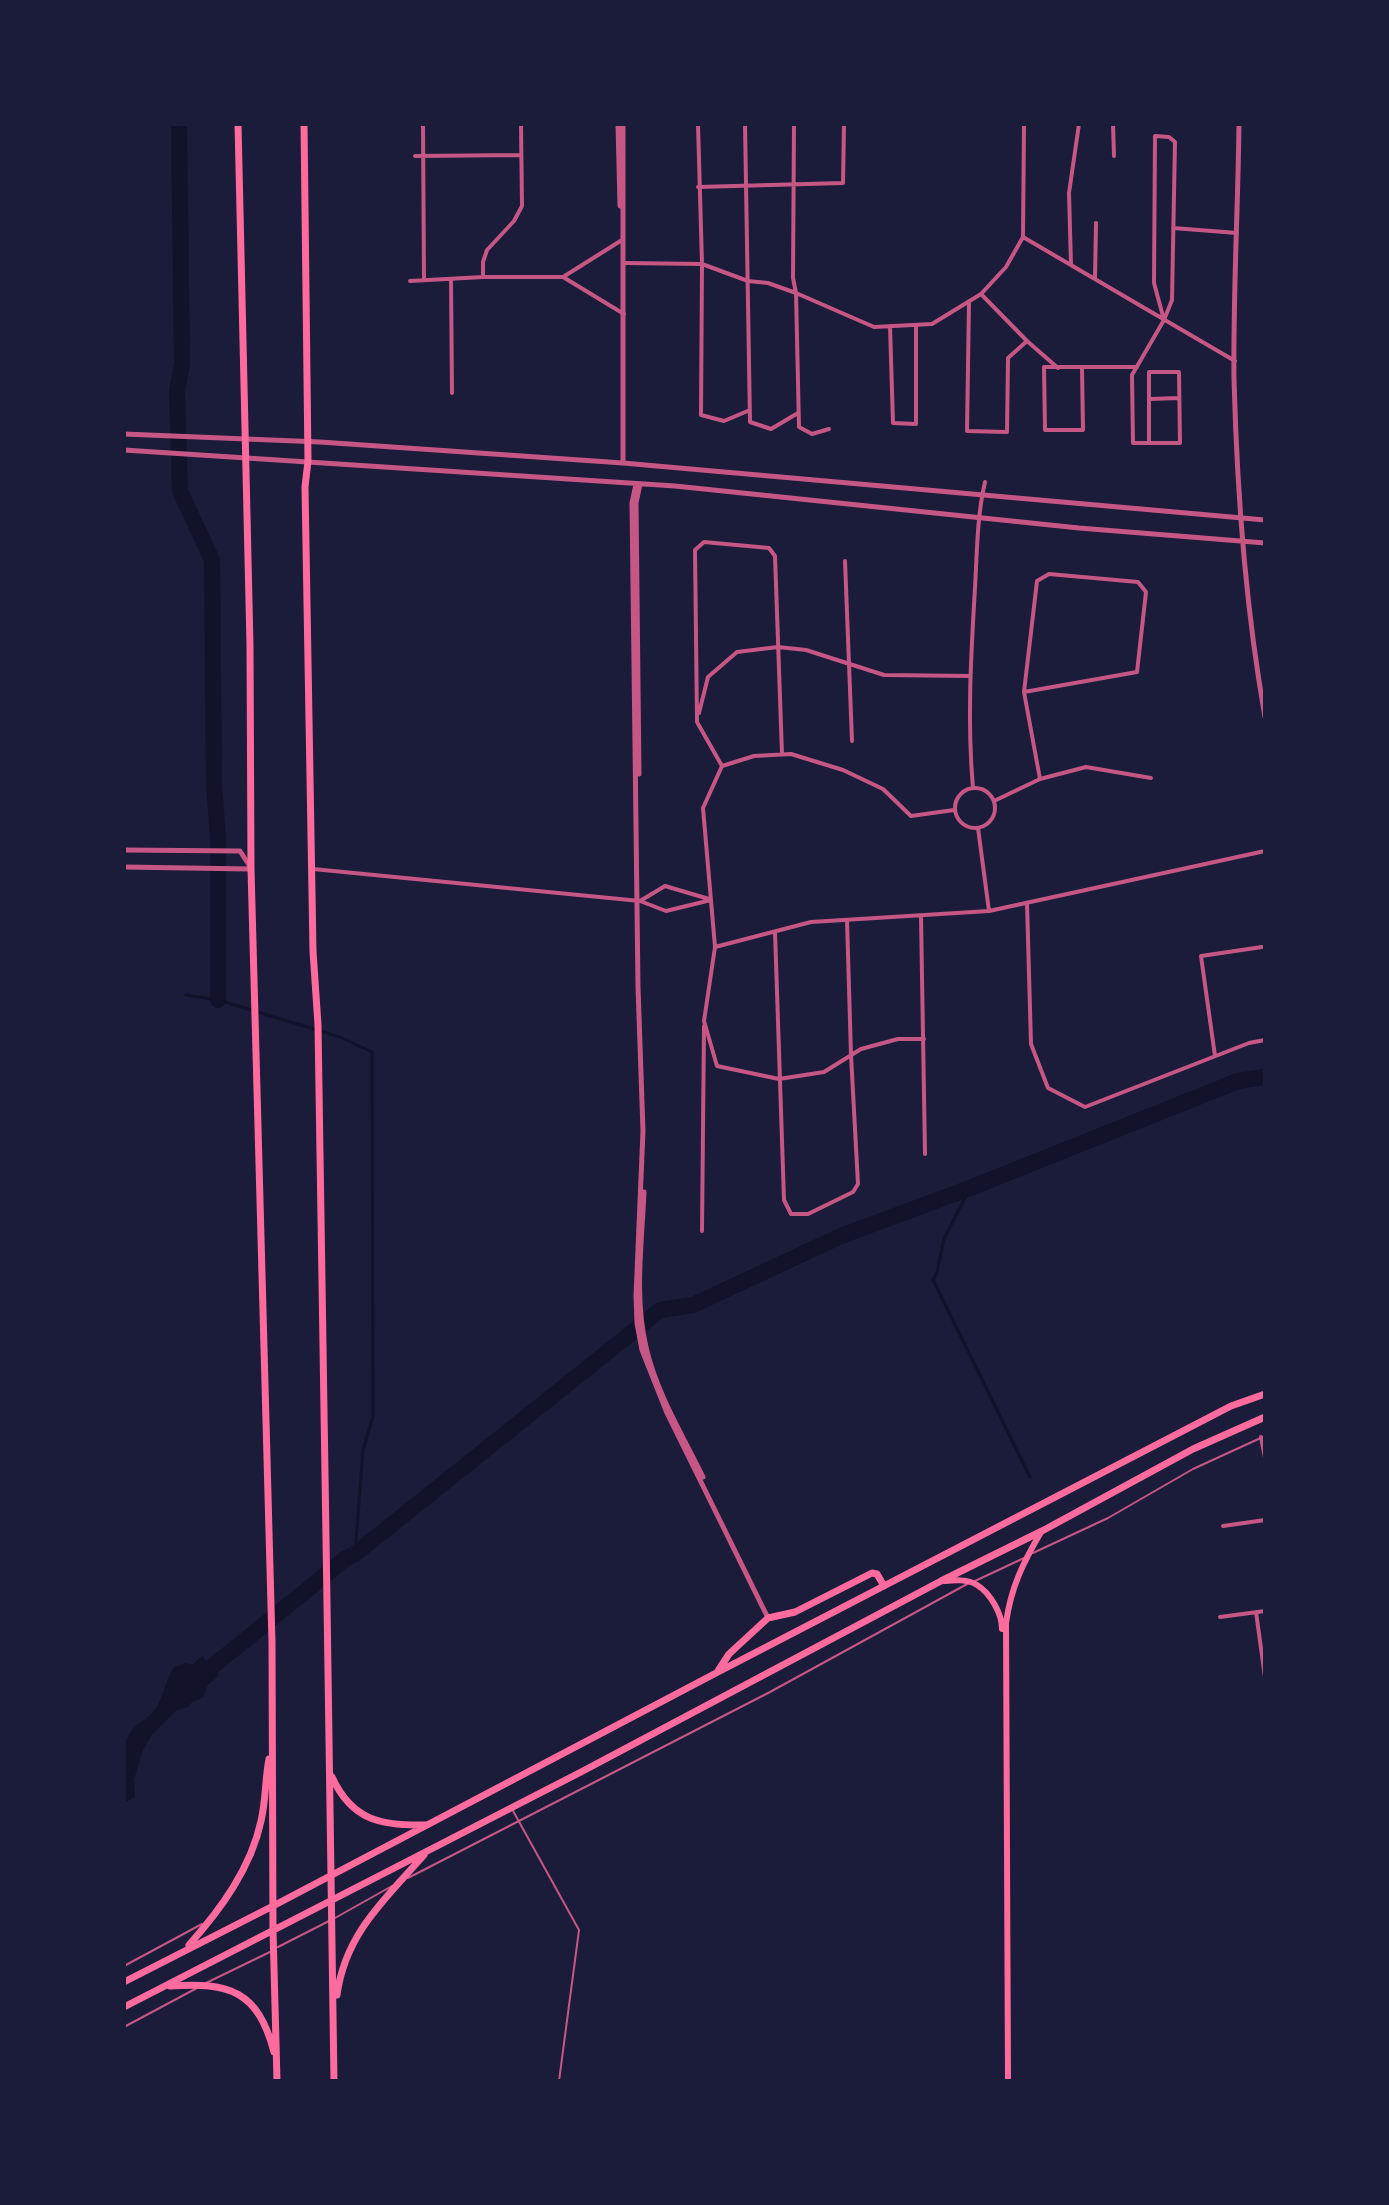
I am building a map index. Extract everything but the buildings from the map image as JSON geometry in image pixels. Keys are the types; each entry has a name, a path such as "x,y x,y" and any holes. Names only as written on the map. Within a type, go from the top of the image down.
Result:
{"main road":[{"path":"238,124 250,629 251,869 272,1642 277,2081"},
{"path":"304,124 309,782 318,1025 334,2081"},
{"path":"124,1982 1231,1406 1265,1394"},
{"path":"124,2007 512,1808 1193,1449 1265,1417"},
{"path":"1007,2081 1006,1623 1009,1598 1042,1531"},
{"path":"718,1672 729,1654 769,1618 795,1612 872,1573 877,1574 884,1586"},
{"path":"941,1581 962,1580 977,1585 992,1599 1002,1621 1007,2081"},
{"path":"185,1950 228,1895 255,1844 262,1819 272,1745"},
{"path":"330,1771 338,1790 359,1813 390,1825 428,1825"},
{"path":"333,2021 344,1961 354,1939 427,1851"},
{"path":"164,1986 202,1985 230,1990 242,1996 256,2007 265,2024 277,2063"}],"street":[{"path":"423,124 424,280"},
{"path":"483,277 487,250 514,221 522,206 521,124"},
{"path":"621,124 622,463"},
{"path":"698,124 702,264 701,415 724,421 750,410"},
{"path":"745,124 750,422 771,429 798,413"},
{"path":"794,124 793,278 799,427 812,434 829,429"},
{"path":"698,187 843,183 844,124"},
{"path":"624,263 702,264 748,281 768,283 796,293 874,327 932,324 981,294 1006,267 1023,237 1024,124"},
{"path":"1071,265 1069,193 1079,124"},
{"path":"1113,124 1114,156"},
{"path":"1239,124 1235,361 1241,519 1255,659 1265,717"},
{"path":"1149,443 1149,372 1179,372 1180,443 1149,443 1133,443 1132,375 1164,320 1172,300 1175,142 1169,137 1155,136 1154,283 1164,320"},
{"path":"415,156 521,155"},
{"path":"1095,279 1096,223"},
{"path":"1173,228 1237,233"},
{"path":"1023,237 1235,361"},
{"path":"622,240 622,314"},
{"path":"410,281 563,277 622,240"},
{"path":"563,277 622,314"},
{"path":"451,279 452,393"},
{"path":"981,294 1058,368"},
{"path":"969,302 967,431 1007,432 1008,358 1027,341"},
{"path":"890,326 893,423 916,424 916,325"},
{"path":"1082,367 1083,430 1045,430 1044,367 1058,368 1082,367 1137,367"},
{"path":"1149,399 1179,398"},
{"path":"124,434 307,442 622,463 1265,520"},
{"path":"124,450 638,484 1265,543"},
{"path":"973,788 969,744 970,676 985,482"},
{"path":"638,484 632,503 646,1131 638,1296 644,1349 769,1618"},
{"path":"722,766 697,721 695,550 704,542 769,548 775,556 782,754"},
{"path":"845,561 852,741"},
{"path":"1024,692 1137,672 1146,592 1138,582 1049,574 1037,581 1024,692 1040,779"},
{"path":"697,721 708,677 737,652 778,647 806,650 884,675 970,676"},
{"path":"702,1231 704,1021 715,947 703,808 722,766 754,756 791,754 843,770 883,789 911,816 954,810"},
{"path":"994,801 1040,779 1086,767 1151,778"},
{"path":"973,788 985,791 994,801 990,821 978,828 965,826 954,810 961,793 973,788"},
{"path":"978,828 989,911"},
{"path":"124,850 240,851 251,869"},
{"path":"715,947 811,922 989,911 1265,851"},
{"path":"124,867 251,869"},
{"path":"313,869 639,900 666,911 711,900"},
{"path":"639,900 665,886 711,900"},
{"path":"1027,903 1031,1044 1048,1088 1085,1107 1249,1043 1265,1040"},
{"path":"921,915 925,1154"},
{"path":"775,932 784,1200 791,1214 808,1214 853,1192 858,1184 847,920"},
{"path":"1215,1056 1201,956 1262,947"},
{"path":"704,1021 717,1066 779,1079 824,1072 861,1049 898,1039 924,1039"},
{"path":"1263,1436 1265,1458"},
{"path":"1223,1526 1265,1520"},
{"path":"1220,1617 1265,1611"},
{"path":"1256,1612 1265,1677"}],"lane":[{"path":"124,2027 770,1692 970,1583 1108,1518 1193,1469 1263,1436"},
{"path":"512,1808 579,1930 559,2081"},
{"path":"124,1966 210,1920"}],"shaded area":[{"path":"202,1656 219,1675 207,1686 204,1697 177,1710 151,1736 134,1779 135,1797 124,1803 122,1764 128,1736 156,1708 174,1667 186,1663 192,1665"}],"waterway":[{"path":"179,124 182,364 177,391 180,491 212,560 218,1000"},
{"path":"186,995 218,1000 340,1037 372,1052 373,1416 363,1450 355,1554"},
{"path":"197,1679 660,1310 693,1305 841,1236 1238,1081 1265,1077"},
{"path":"970,1188 944,1239 933,1280 1030,1477"}]}
